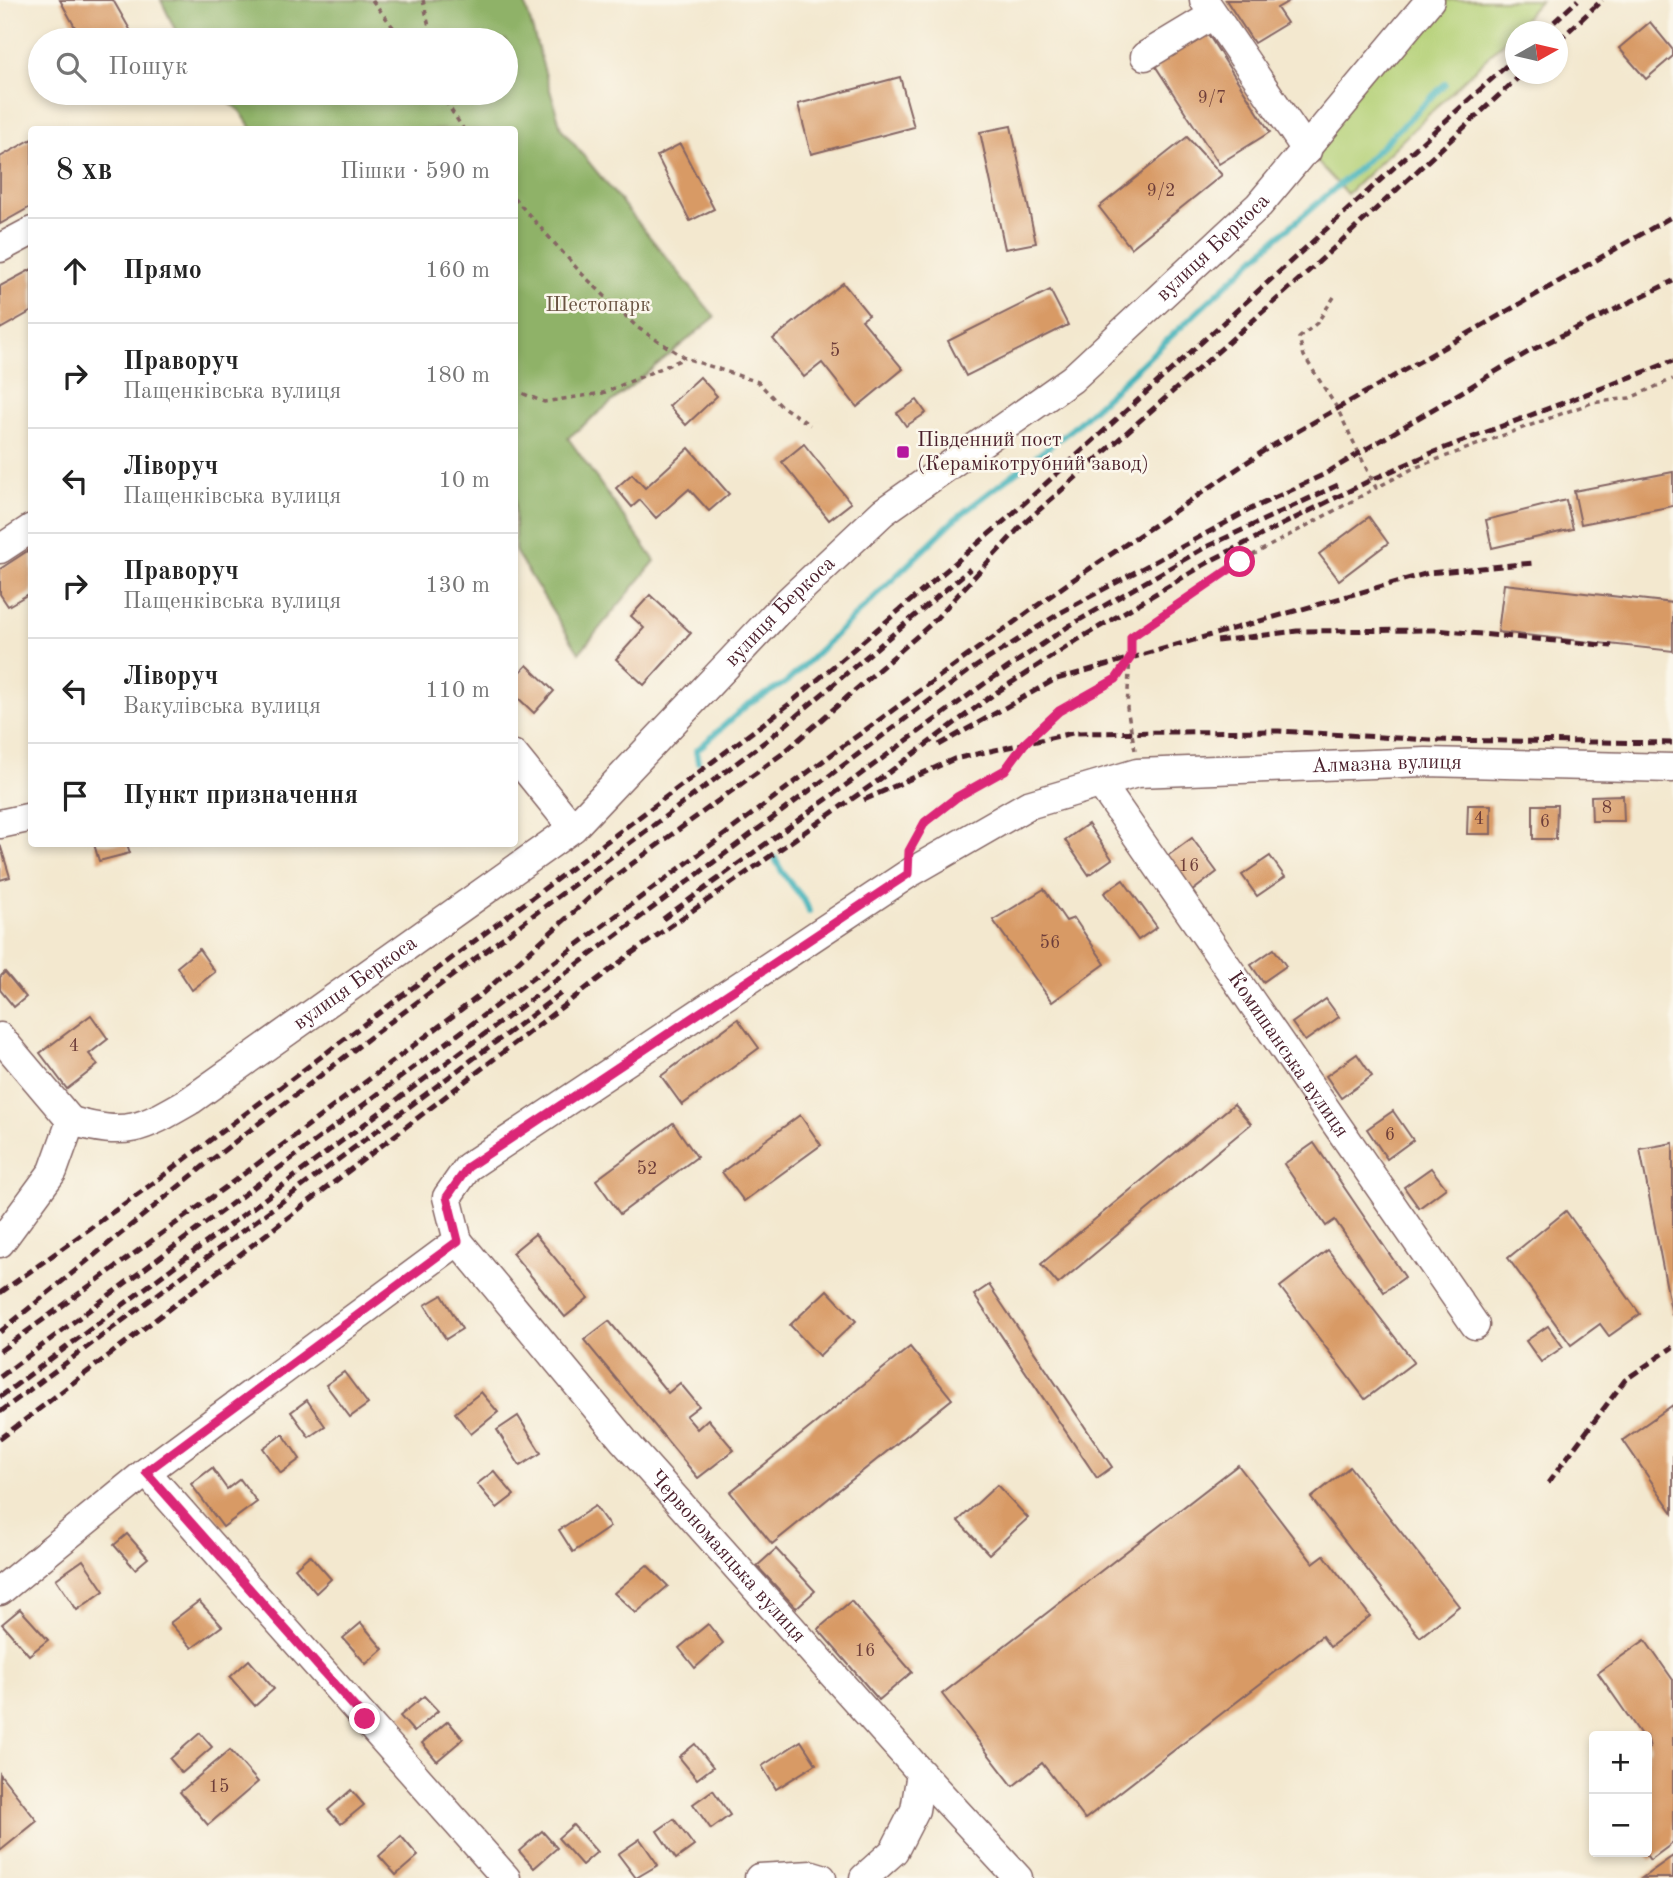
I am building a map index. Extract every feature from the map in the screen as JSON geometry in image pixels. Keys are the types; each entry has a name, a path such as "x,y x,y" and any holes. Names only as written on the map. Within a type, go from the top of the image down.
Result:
{"street":[{"name":"вулиця Беркоса","path":"71,1121 98,1129 132,1130 191,1100 573,828 784,605 883,512 1072,379 1259,205 1307,151 1430,0"},
{"path":"1145,56 1208,7 1307,151"},
{"path":"0,248 28,233"},
{"path":"0,549 28,531"},
{"path":"518,760 573,828"},
{"name":"Алмазна вулиця","path":"458,1241 447,1197 468,1167 908,874 1028,805 1137,774 1426,762 1673,768"},
{"name":"Комишанська вулиця","path":"1101,784 1475,1325"},
{"path":"0,824 28,818"},
{"path":"0,1037 71,1121 53,1171 0,1243"},
{"path":"0,1591 146,1472 458,1241"},
{"name":"Червономаяцька вулиця","path":"458,1241 624,1441 1018,1878"},
{"path":"146,1472 506,1878"},
{"path":"864,1878 894,1851 915,1810 921,1773"},
{"path":"758,1878 822,1878"}],"path":[{"path":"372,0 394,28"},
{"path":"423,0 429,28"},
{"path":"447,105 461,126"},
{"path":"518,202 582,274 638,328 685,358 758,382 780,405 810,425"},
{"path":"1334,298 1318,323 1299,338 1304,356 1337,408 1376,488"},
{"path":"518,392 544,402 603,393 685,358"},
{"path":"1137,774 1133,730 1127,708 1131,637 1240,562 1414,468 1591,403 1630,398 1673,379"},
{"path":"908,874 909,851 925,822 957,797 1005,770 1025,743 1059,711 1116,679 1131,657"}],"green space":[{"name":"Шестопарк","path":"161,0 524,0 561,128 715,317 568,438 655,561 579,653 518,556 518,126 250,126 232,105 518,105 518,28 174,28"},
{"path":"1430,0 1541,0 1522,21 1505,21 1505,40 1500,45 1347,194 1307,151"}],"building":[{"path":"60,0 113,0 129,28 75,28"},
{"path":"1226,0 1291,0 1277,8 1287,23 1254,43"},
{"path":"1650,22 1673,50 1673,56 1646,79 1619,48"},
{"path":"1206,31 1270,132 1219,164 1154,64"},
{"path":"900,77 914,127 811,154 798,104"},
{"path":"1011,126 1036,243 1005,249 980,132"},
{"path":"1187,137 1222,175 1131,248 1099,207"},
{"path":"28,141 28,208 0,224 0,157"},
{"path":"680,144 714,209 690,221 657,156"},
{"path":"28,271 28,313 0,329 0,286"},
{"path":"843,283 869,315 862,320 903,369 857,407 822,363 804,377 773,339"},
{"path":"1050,290 1068,325 966,376 948,341"},
{"path":"700,377 717,396 686,425 669,406"},
{"path":"917,400 926,413 906,426 897,413"},
{"path":"804,444 851,503 829,520 782,462"},
{"path":"689,448 729,494 709,511 689,489 656,518 640,500 632,507 616,488 632,474 645,488"},
{"path":"1673,472 1673,506 1581,524 1574,491"},
{"path":"1566,500 1573,529 1492,548 1486,520"},
{"path":"1369,517 1388,543 1339,580 1319,554"},
{"path":"28,551 28,594 8,606 0,594 0,569"},
{"path":"1504,584 1673,603 1673,651 1498,632"},
{"path":"650,595 691,633 644,685 616,659 644,628 631,616"},
{"path":"527,665 554,691 534,713 518,698 518,675"},
{"path":"1623,795 1624,821 1592,821 1591,796"},
{"path":"1468,805 1491,805 1491,834 1467,834"},
{"path":"1533,805 1557,805 1556,839 1533,839"},
{"path":"1088,824 1112,859 1089,875 1065,840"},
{"path":"1192,838 1217,872 1187,895 1162,860"},
{"path":"0,844 10,877 0,880"},
{"path":"95,847 128,847 130,853 99,861"},
{"path":"1270,856 1285,877 1257,896 1242,875"},
{"path":"1123,880 1157,927 1138,940 1104,893"},
{"path":"1044,889 1066,921 1074,918 1105,964 1052,1002 993,920"},
{"path":"199,949 215,972 192,990 177,967"},
{"path":"1274,949 1286,966 1263,982 1251,965"},
{"path":"5,972 26,997 14,1007 0,990 0,977"},
{"path":"1326,999 1339,1017 1305,1041 1292,1023"},
{"path":"91,1015 108,1039 89,1054 98,1065 67,1089 40,1053"},
{"path":"738,1019 759,1048 682,1105 661,1076"},
{"path":"1357,1054 1372,1076 1341,1098 1326,1076"},
{"path":"1234,1104 1251,1124 1058,1284 1041,1264"},
{"path":"1393,1111 1413,1140 1387,1159 1367,1129"},
{"path":"800,1115 821,1145 744,1201 722,1172"},
{"path":"673,1123 697,1157 620,1214 596,1180"},
{"path":"1314,1143 1405,1277 1384,1292 1335,1220 1326,1226 1284,1164"},
{"path":"1673,1143 1673,1315 1672,1315 1640,1149"},
{"path":"1431,1168 1446,1188 1419,1208 1404,1187"},
{"path":"1566,1211 1640,1314 1609,1336 1600,1324 1571,1345 1508,1258"},
{"path":"535,1234 588,1298 565,1317 512,1253"},
{"path":"1328,1250 1414,1362 1365,1399 1280,1287"},
{"path":"989,1285 1112,1467 1097,1478 974,1295"},
{"path":"827,1290 856,1321 819,1356 790,1325"},
{"path":"442,1295 462,1329 446,1339 425,1305"},
{"path":"609,1321 668,1393 680,1383 699,1406 686,1416 697,1429 708,1419 734,1450 698,1478 584,1340"},
{"path":"1548,1326 1563,1347 1541,1362 1526,1341"},
{"path":"910,1347 952,1399 772,1544 730,1492"},
{"path":"344,1372 368,1404 350,1417 326,1385"},
{"path":"481,1392 498,1412 471,1434 455,1413"},
{"path":"307,1400 325,1426 309,1437 291,1412"},
{"path":"1673,1405 1673,1513 1623,1440"},
{"path":"518,1416 541,1453 520,1466 497,1430"},
{"path":"283,1434 300,1459 281,1473 263,1448"},
{"path":"1238,1465 1313,1563 1324,1555 1370,1616 1330,1647 1322,1636 1085,1819 1042,1763 1013,1786 942,1694"},
{"path":"1350,1467 1459,1606 1420,1637 1311,1498"},
{"path":"212,1468 227,1489 240,1479 257,1502 223,1527 191,1484"},
{"path":"494,1471 514,1495 497,1508 477,1484"},
{"path":"997,1485 1028,1518 989,1554 958,1521"},
{"path":"595,1506 610,1527 573,1552 559,1530"},
{"path":"127,1534 148,1558 135,1569 114,1545"},
{"path":"776,1549 815,1591 796,1608 757,1566"},
{"path":"310,1555 331,1579 316,1593 295,1568"},
{"path":"83,1560 104,1591 77,1610 56,1579"},
{"path":"647,1565 668,1586 636,1613 614,1593"},
{"path":"199,1601 222,1626 192,1648 170,1623"},
{"path":"851,1601 912,1672 879,1700 818,1629"},
{"path":"20,1609 48,1640 29,1655 2,1624"},
{"path":"361,1623 383,1649 366,1664 343,1638"},
{"path":"708,1624 723,1643 695,1668 679,1648"},
{"path":"1645,1640 1673,1680 1673,1843 1650,1860 1648,1857 1652,1857 1652,1731 1639,1731 1598,1673"},
{"path":"249,1660 274,1689 255,1706 230,1677"},
{"path":"424,1696 438,1711 414,1732 400,1716"},
{"path":"448,1721 463,1739 437,1761 422,1743"},
{"path":"200,1733 212,1747 182,1773 170,1759"},
{"path":"801,1741 816,1764 776,1789 762,1766"},
{"path":"695,1744 713,1767 697,1779 679,1757"},
{"path":"230,1750 258,1782 208,1825 180,1792"},
{"path":"0,1774 37,1821 0,1851"},
{"path":"351,1790 364,1805 341,1824 328,1810"},
{"path":"713,1790 730,1815 711,1829 693,1804"},
{"path":"674,1819 694,1846 676,1859 657,1831"},
{"path":"573,1825 597,1852 582,1865 558,1838"},
{"path":"542,1831 557,1848 534,1868 519,1851"},
{"path":"401,1836 418,1856 396,1875 379,1856"},
{"path":"640,1839 658,1865 636,1878 618,1854"},
{"path":"1673,1856 1673,1878 1642,1878"}],"waterway":[{"path":"698,762 696,751 747,705 787,682 955,519 1072,429 1271,243 1361,166 1445,84"},
{"path":"775,858 783,874 804,900 809,912"}],"railway":[{"path":"1555,21 1578,0"},
{"path":"1568,32 1602,0"},
{"path":"0,1293 156,1181 788,705 1009,517 1505,67"},
{"path":"0,1351 256,1165 483,993 607,882 782,754 931,624 1021,526 1311,269 1511,84"},
{"path":"0,1377 839,749 1067,584 1265,450 1673,216"},
{"path":"0,1397 969,671 1060,613 1253,508 1323,475 1530,351 1673,281"},
{"path":"0,1439 632,953 876,782 994,694 1079,639 1214,559 1371,480 1434,452 1673,361"},
{"path":"663,919 984,684 1069,626 1206,547 1338,485"},
{"path":"939,745 1054,680 1428,573 1533,563"},
{"path":"0,1332 205,1165 373,1035 770,738 970,569"},
{"path":"1217,641 1297,631 1436,630 1612,646"},
{"path":"864,800 954,759 1073,733 1279,731 1431,740 1673,743"},
{"path":"0,1412 564,991"},
{"path":"1548,1483 1625,1380 1673,1347"}],"place":[{"name":"Південний пост (Керамікотрубний завод)","path":"903,452"}],"route":[{"path":"365,1719 146,1472 458,1241 447,1197 468,1167 908,874 909,851 925,822 957,797 1005,770 1025,743 1059,711 1116,679 1131,657 1131,637 1240,562"}]}
